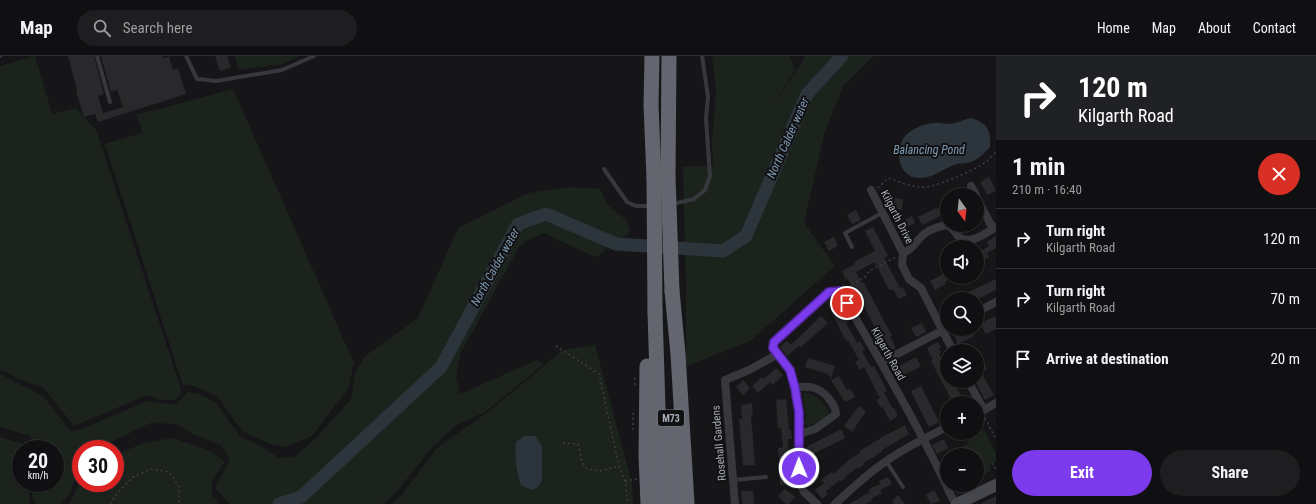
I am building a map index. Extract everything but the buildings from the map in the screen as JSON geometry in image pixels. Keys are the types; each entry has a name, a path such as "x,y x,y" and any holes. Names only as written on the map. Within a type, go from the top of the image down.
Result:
{"highway":[{"name":"M73","path":"648,504 646,455 647,356 662,330 672,291 661,177 651,105 652,56"},
{"name":"M73","path":"661,504 661,177 669,56"},
{"name":"M73","path":"662,330 669,354 675,504"},
{"path":"662,330 687,504"}],"street":[{"name":"Kilgarth Drive","path":"871,190 903,254 902,265 909,279 921,288 940,320"},
{"name":"Kilgarth Drive","path":"971,240 995,228 984,210"},
{"name":"Kilgarth Drive","path":"903,254 913,248 922,236 940,226"},
{"path":"817,504 804,492 799,482 799,412 790,370 773,348 774,342 829,292 840,291"},
{"name":"Kilgarth Road","path":"840,291 882,362 956,504"},
{"path":"984,308 996,302"},
{"path":"882,362 940,332"},
{"name":"Rosehall Gardens","path":"735,504 725,380 749,370 778,354"},
{"path":"794,387 813,387 822,391 836,409 836,414 816,429 799,434"},
{"path":"984,410 996,403"},
{"path":"835,504 886,461 940,430"},
{"path":"956,504 996,485"}],"lane":[{"path":"97,56 110,102"},
{"path":"186,56 197,79 216,81 282,70 314,56"},
{"path":"664,206 694,199 705,190 710,176 706,119 708,97 702,56"},
{"path":"604,169 627,202 636,206 657,206"},
{"path":"852,247 845,233 882,213"},
{"path":"886,461 903,486"},
{"path":"733,480 766,477"}],"path":[{"path":"0,57 4,56"},
{"path":"871,190 879,187 888,178 919,188 934,186 987,161 996,152"},
{"path":"840,291 865,277 869,271 896,256 903,254"},
{"path":"556,346 599,374 619,466 625,481 628,504"},
{"path":"984,417 996,439"},
{"path":"563,443 578,444 582,462 587,469 600,470 619,466"},
{"path":"992,463 996,469"},
{"path":"110,504 116,495 133,477 151,469 168,472 179,487 179,504"}],"shaded area":[{"path":"35,56 52,114 76,108 96,130 182,392 176,400 161,400 147,395 74,426 44,388 0,370 0,66"},
{"path":"235,56 300,56 282,64 239,70"},
{"path":"712,56 790,56 795,71 771,107 798,69 805,56 873,56 844,85 825,131 804,223 835,266 750,341 686,366 686,285 683,167 713,165 712,143 716,90"},
{"path":"233,89 354,363 348,389 312,436 286,447 270,444 242,431 217,396 189,384 183,386 105,144 143,133 136,115"},
{"path":"572,187 600,189 607,204 627,221 630,232 596,257 544,233 528,240 519,247 460,354 456,377 460,394 537,360 543,365 485,412 456,425 431,449 393,496 383,504 230,504 215,488 230,460 221,445 195,435 176,424 150,423 115,440 72,440 72,488 69,495 60,504 37,504 32,496 33,492 64,492 64,440 31,440 31,436 0,427 0,374 43,396 71,432 82,429 147,401 176,405 187,392 198,394 215,402 240,436 261,446 279,458 296,456 319,435 351,399 355,373 364,357 418,318 458,228 528,193"},
{"path":"595,345 632,483 633,504 391,504 400,497 438,447 487,413 563,350"},
{"path":"803,393 812,394 819,398 829,411 823,418 808,426 803,423 806,419"},
{"path":"984,430 996,454 996,461 989,465 991,471 984,473 984,448 964,448 963,446 969,443 968,440 984,440"},
{"path":"0,437 12,441 12,492 29,492 30,504 0,504"},
{"path":"172,438 208,450 225,462 212,480 212,496 219,502 216,504 69,504 75,492 124,492 124,451 144,443"}],"water":[{"name":"Balancing Pond","path":"972,118 985,125 990,136 990,147 980,157 970,162 955,164 925,178 912,177 906,173 899,159 899,151 905,136 911,131 929,124 952,124"},
{"path":"525,436 535,436 542,446 542,480 538,487 532,490 521,485 516,464 516,442"}],"waterway":[{"name":"North Calder water","path":"279,504 301,497 441,367 518,224 546,214 616,244 723,251 746,236 807,94 842,56"}],"route":[{"path":"799,468 799,412 795,388 790,370 773,348 774,342 829,292 840,291 847,303"}]}
